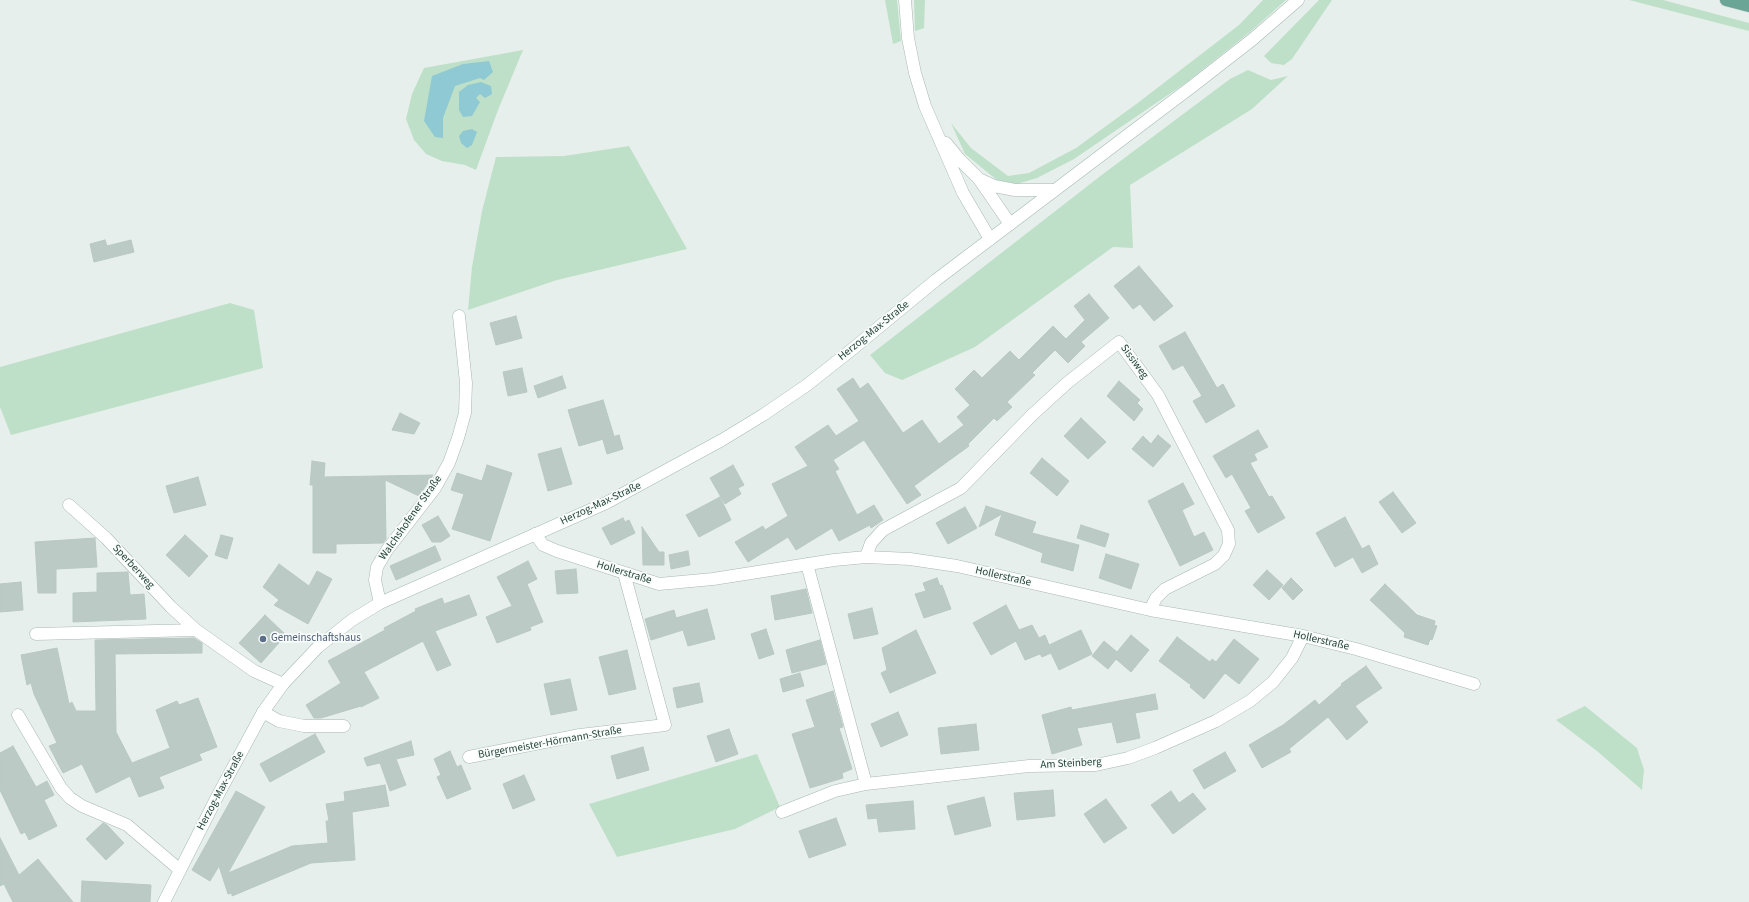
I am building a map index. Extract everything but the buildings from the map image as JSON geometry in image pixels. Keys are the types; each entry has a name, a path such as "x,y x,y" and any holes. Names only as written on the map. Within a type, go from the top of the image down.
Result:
{"main road":[{"path":"1726,0 1749,6"}],"street":[{"path":"906,0 908,38 914,73 925,106 963,193 990,239"},
{"name":"Herzog-Max-Straße","path":"164,902 218,795 263,712 283,684 318,647 352,620 380,603 637,487 722,440 808,385 936,280 1194,85 1294,2"},
{"path":"935,129 960,160 979,178 1010,224"},
{"path":"979,178 994,186 1015,190 1054,190"},
{"name":"Walchshofener Straße","path":"380,603 374,580 377,567 387,550 435,488 449,462 465,413 466,383 459,316"},
{"name":"Sissiweg","path":"866,557 871,543 883,530 961,488 1032,415 1067,383 1119,342 1158,395 1228,530 1229,544 1224,555 1215,564 1165,589 1156,598 1150,610"},
{"name":"Sperberweg","path":"69,505 106,538 171,607 196,630 254,672 283,684"},
{"name":"Hollerstraße","path":"535,534 543,545 557,552 659,584 713,579 834,560 866,557 910,560 957,566 1150,610 1303,636 1356,649 1474,684"},
{"path":"807,564 866,784"},
{"name":"Bürgermeister-Hörmann-Straße","path":"469,757 580,735 665,725 624,573"},
{"path":"36,634 196,630"},
{"name":"Am Steinberg","path":"782,812 835,792 866,784 1029,766 1096,765 1128,758 1155,748 1216,721 1250,701 1273,682 1292,658 1303,636"},
{"path":"263,712 279,721 304,726 344,726"},
{"path":"18,715 61,788 70,798 82,806 127,825 180,870"}],"green space":[{"path":"885,0 897,0 901,41 893,44"},
{"path":"914,0 925,0 924,28 915,31"},
{"path":"1263,0 1286,0 1250,32 1187,82 1074,159 1037,178 1017,184 997,180 965,154 951,123 971,148 1008,176 1029,173 1076,148 1139,102 1239,25"},
{"path":"1319,0 1332,0 1292,59 1284,65 1271,63 1264,56"},
{"path":"1629,0 1663,0 1749,23 1749,31"},
{"path":"523,50 498,110 476,170 465,165 442,161 426,154 414,140 406,119 412,94 424,68"},
{"path":"1248,70 1271,80 1288,76 1252,109 1130,185 1133,248 1113,247 975,347 902,380 885,373 870,355 1103,174 1230,79"},
{"path":"629,146 687,249 557,280 468,310 472,267 482,211 496,157 564,156"},
{"path":"230,303 254,310 263,368 11,435 0,407 0,367"},
{"path":"1585,706 1637,748 1644,770 1642,790 1597,751 1556,720"},
{"path":"757,754 780,807 735,829 617,857 589,804"}],"water":[{"path":"489,61 493,72 484,80 480,78 455,86 443,118 443,138 435,137 424,121 432,76 463,64"},
{"path":"481,82 491,86 492,94 485,98 480,94 476,98 480,102 472,116 463,117 459,110 459,92 468,85"},
{"path":"472,129 477,132 472,145 467,148 461,143 459,136 463,131"}],"place":[{"name":"Gemeinschaftshaus","path":"263,639"}]}
